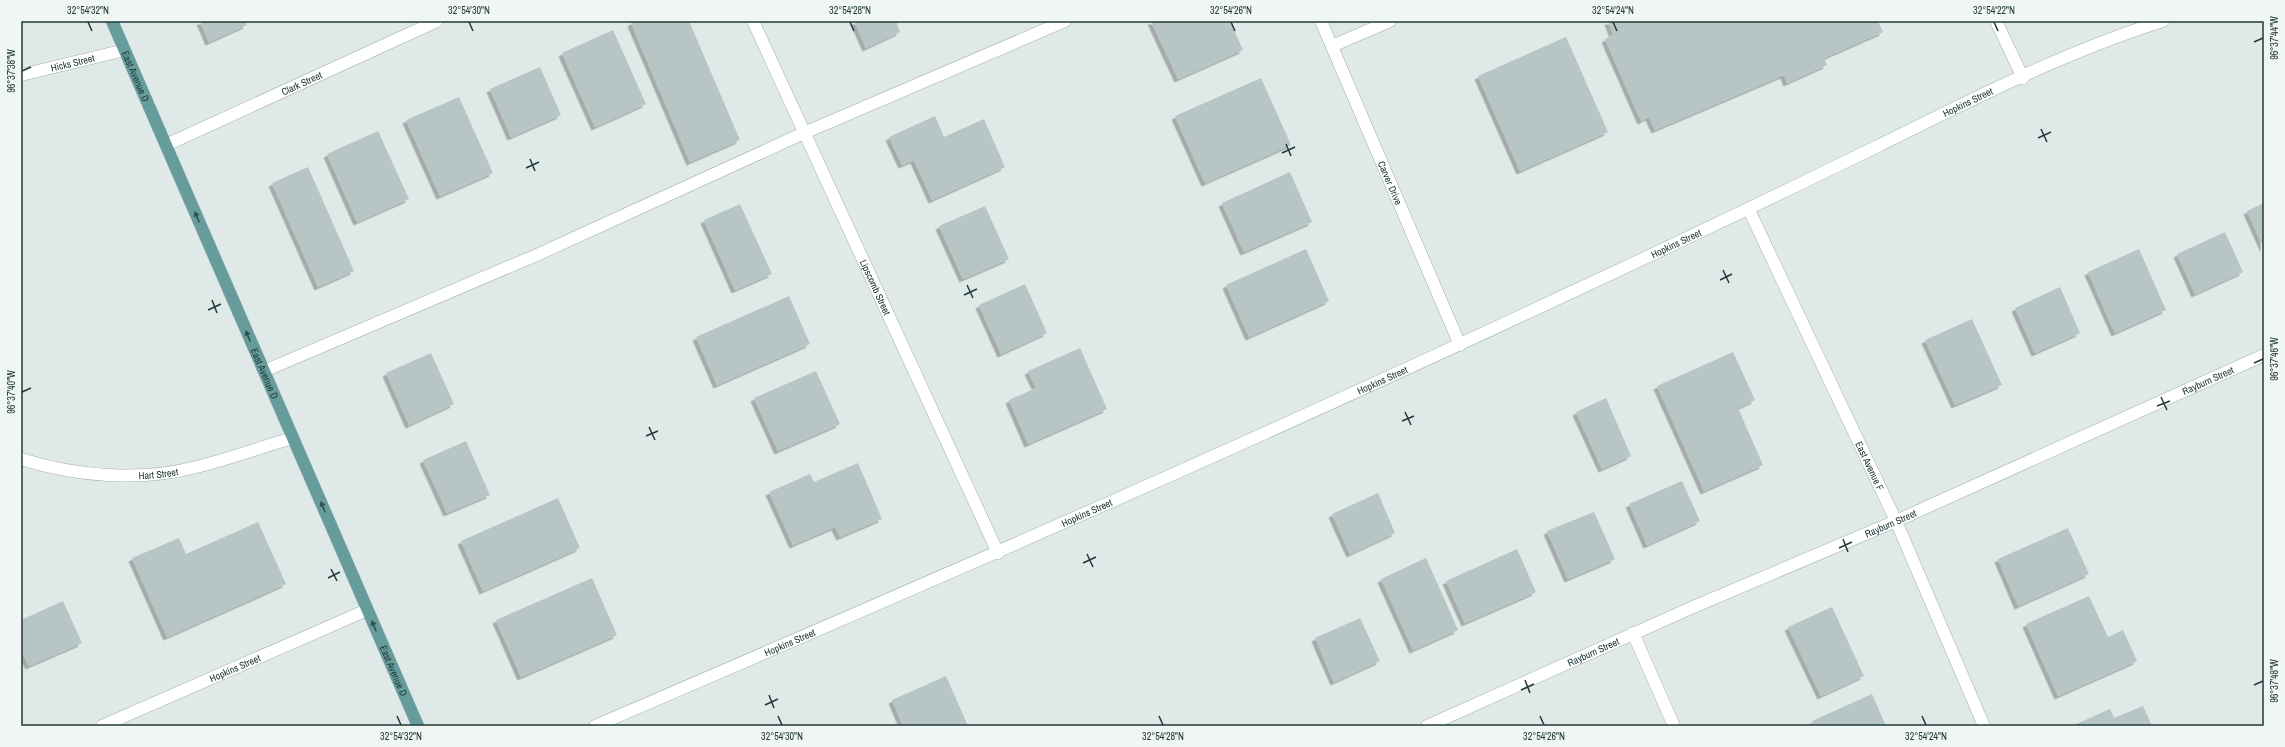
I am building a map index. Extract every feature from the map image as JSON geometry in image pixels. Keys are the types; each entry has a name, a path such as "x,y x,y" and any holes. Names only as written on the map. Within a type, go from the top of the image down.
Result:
{"main road":[{"name":"East Avenue D","path":"112,21 418,726"}],"street":[{"name":"Clark Street","path":"166,145 437,21"},
{"name":"Lipscomb Street","path":"752,21 998,553"},
{"path":"264,371 539,254 804,133 1064,21"},
{"name":"Carver Drive","path":"1322,21 1460,345"},
{"path":"1332,46 1390,21"},
{"path":"1996,21 2023,78"},
{"name":"Hopkins Street","path":"595,726 998,553 1460,345 1749,210 1951,110 2114,36 2163,21"},
{"name":"Hicks Street","path":"21,75 125,50"},
{"name":"East Avenue F","path":"1749,210 1896,521 1984,726"},
{"name":"Rayburn Street","path":"1427,726 1633,633 1896,521 2264,355"},
{"name":"Hart Street","path":"21,459 46,467 127,477 195,468 293,438"},
{"name":"Hopkins Street","path":"102,726 367,610"},
{"path":"1633,633 1674,726"}],"building":[{"path":"200,21 245,21 247,25 209,42"},
{"path":"634,21 689,21 740,140 690,162 631,23"},
{"path":"854,21 896,21 900,32 866,48"},
{"path":"1151,21 1230,21 1243,50 1178,79"},
{"path":"1608,21 1878,21 1883,32 1824,58 1827,65 1787,83 1784,75 1655,130 1649,117 1641,121 1605,39 1613,35"},
{"path":"613,30 646,104 595,127 562,53"},
{"path":"1566,37 1608,132 1520,171 1478,76"},
{"path":"540,67 561,115 511,137 490,89"},
{"path":"1261,78 1291,145 1205,183 1175,116"},
{"path":"459,97 493,173 440,196 406,120"},
{"path":"935,116 944,137 984,119 1005,167 932,200 914,160 902,165 889,137"},
{"path":"378,131 409,199 357,222 327,154"},
{"path":"308,167 354,271 318,287 272,183"},
{"path":"1290,172 1312,222 1244,252 1222,203"},
{"path":"2264,203 2264,249 2247,211"},
{"path":"740,204 772,274 735,290 704,220"},
{"path":"985,206 1009,259 963,279 939,226"},
{"path":"2225,232 2243,272 2195,294 2177,254"},
{"path":"1306,249 1329,301 1249,337 1226,285"},
{"path":"2139,249 2166,310 2115,333 2088,272"},
{"path":"1025,284 1047,333 1001,354 979,305"},
{"path":"2060,287 2080,333 2035,353 2015,308"},
{"path":"789,296 810,344 717,385 696,337"},
{"path":"1972,319 2002,385 1955,405 1925,340"},
{"path":"1080,348 1107,409 1028,444 1009,400 1036,388 1028,371"},
{"path":"1733,352 1755,400 1738,408 1763,465 1704,491 1657,386"},
{"path":"431,353 454,404 409,425 386,373"},
{"path":"816,371 840,424 778,451 754,398"},
{"path":"1606,398 1631,456 1602,469 1576,412"},
{"path":"466,441 490,495 447,513 423,460"},
{"path":"858,463 882,519 840,537 835,527 793,545 769,492 810,474 814,482"},
{"path":"1682,481 1700,521 1647,545 1629,504"},
{"path":"1378,493 1395,533 1350,554 1332,514"},
{"path":"558,498 580,548 483,591 461,541"},
{"path":"1594,512 1615,559 1568,579 1547,531"},
{"path":"258,522 286,584 167,637 132,558 179,538 186,554"},
{"path":"2068,528 2089,574 2018,606 1998,559"},
{"path":"1517,549 1536,592 1465,623 1446,581"},
{"path":"1426,558 1458,630 1413,650 1381,579"},
{"path":"592,578 617,635 521,677 496,620"},
{"path":"2089,596 2108,637 2123,630 2137,661 2058,696 2026,624"},
{"path":"63,601 82,643 29,666 21,649 21,620"},
{"path":"1832,607 1864,676 1821,696 1788,627"},
{"path":"1360,618 1380,661 1334,682 1315,638"},
{"path":"946,676 968,726 903,726 892,700"},
{"path":"1872,694 1886,726 1815,726 1812,721"},
{"path":"2143,706 2152,726 2072,726 2110,709 2114,718"}]}
